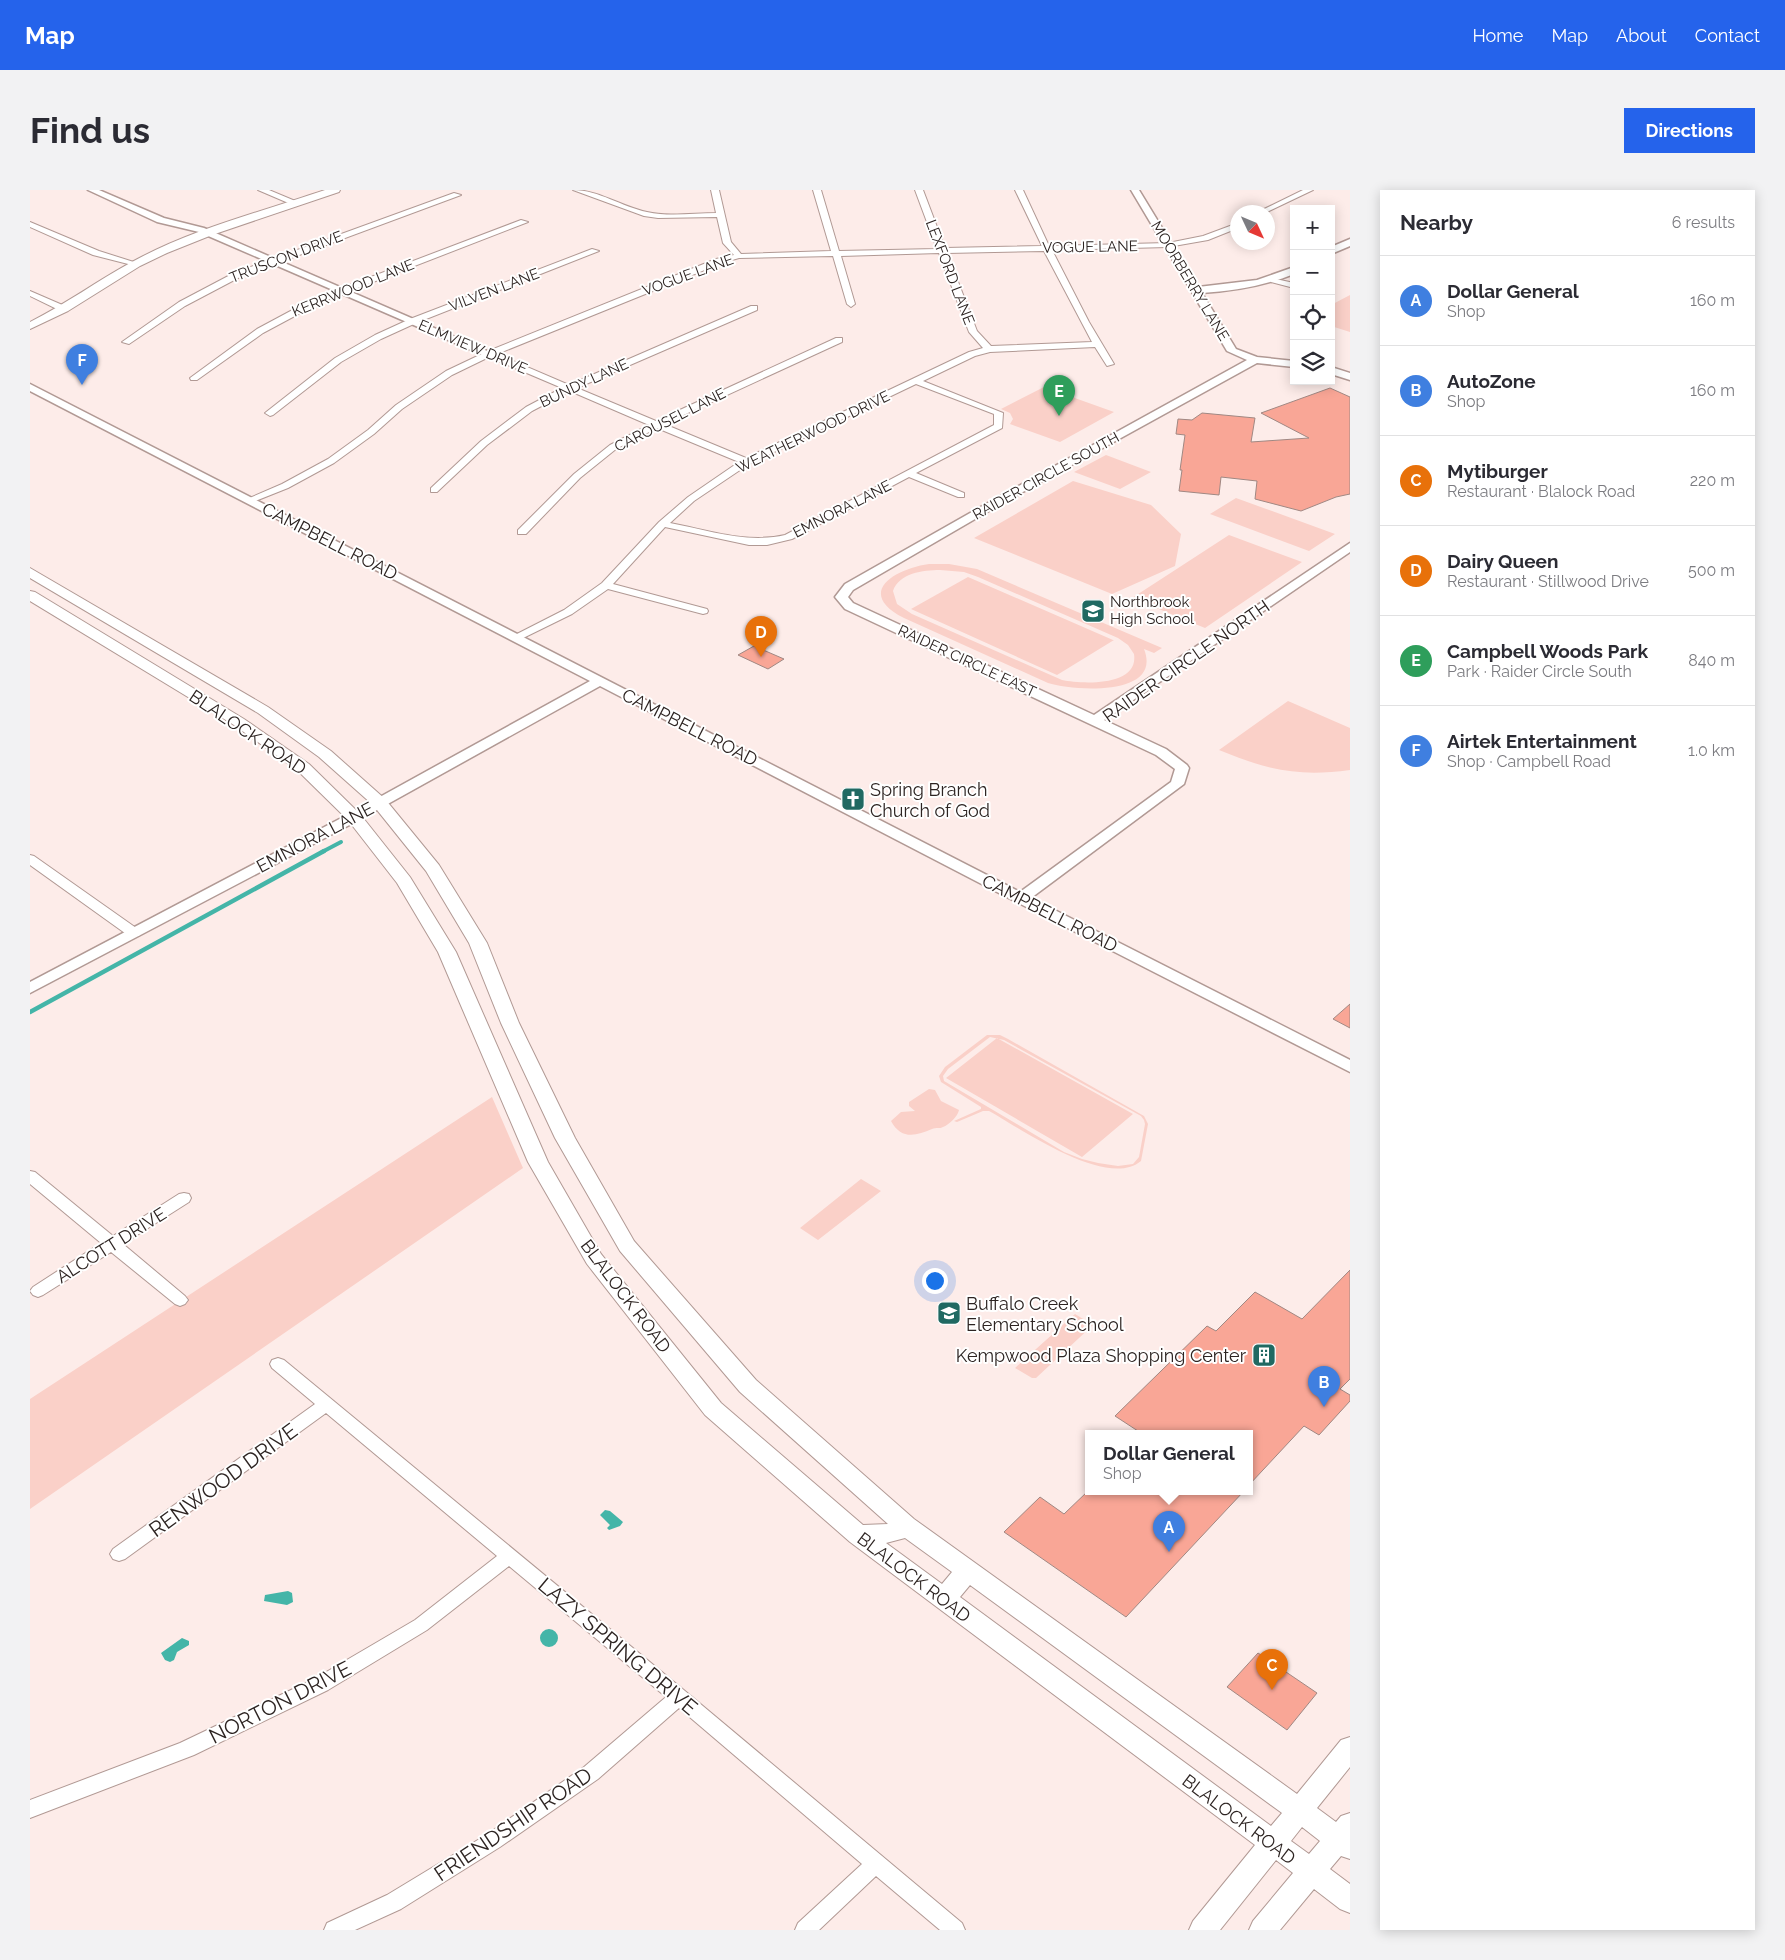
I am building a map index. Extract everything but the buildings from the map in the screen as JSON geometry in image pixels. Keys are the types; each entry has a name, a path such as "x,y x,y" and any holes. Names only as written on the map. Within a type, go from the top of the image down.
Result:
{"main road":[{"path":"292,202 320,190"},
{"path":"30,326 131,263 204,232 292,202 335,190"},
{"path":"30,319 60,307"},
{"name":"BLALOCK ROAD","path":"30,572 263,710 325,754 379,802 434,869 478,943 510,1023 565,1138 627,1246 748,1386 906,1526 1299,1811 1346,1837"},
{"name":"BLALOCK ROAD","path":"30,595 239,722 303,767 354,816 404,881 447,952 538,1162 594,1259 714,1409 858,1535 1311,1873 1350,1900"},
{"path":"69,619 93,610"},
{"path":"182,687 208,677"},
{"path":"858,1535 893,1533 906,1526"},
{"path":"944,1599 968,1571"},
{"path":"1203,1930 1350,1748"},
{"path":"1263,1930 1311,1873 1346,1837"}],"street":[{"name":"ELMVIEW DRIVE","path":"92,190 159,218 204,232 746,462"},
{"path":"262,190 292,202"},
{"path":"578,190 644,214 658,216 720,215"},
{"path":"716,190 727,243 739,256"},
{"path":"817,190 851,304"},
{"name":"LEXFORD LANE","path":"919,190 974,332 989,350"},
{"path":"1018,190 1110,364"},
{"name":"MOORBERRY LANE","path":"1135,190 1232,351 1255,360 1290,364"},
{"path":"1275,206 1308,190"},
{"name":"TRUSCON DRIVE","path":"126,342 197,295 237,275 271,261 457,195"},
{"name":"ELMVIEW DRIVE","path":"168,212 201,226 204,232"},
{"name":"KERRWOOD LANE","path":"194,378 277,320 341,290 524,222"},
{"path":"30,224 96,253 131,263"},
{"name":"VOGUE LANE","path":"250,500 310,473 331,461 371,432 419,392 449,373 489,354 704,266 739,256 1168,245 1205,238 1230,228"},
{"path":"1333,250 1350,242"},
{"name":"VILVEN LANE","path":"270,413 338,360 378,337 413,321 595,251"},
{"path":"1195,290 1242,286 1274,280 1290,272"},
{"path":"1274,280 1290,285"},
{"path":"30,293 60,307"},
{"name":"BUNDY LANE","path":"434,490 484,443 529,409 568,388 754,308"},
{"name":"CAROUSEL LANE","path":"522,532 577,476 613,447 655,425 839,340"},
{"name":"WEATHERWOOD DRIVE","path":"517,638 568,612 606,585 662,524 691,498 746,462 955,361 989,350 1098,344"},
{"name":"RAIDER CIRCLE SOUTH","path":"841,597 849,588 990,506 1255,360"},
{"path":"1335,371 1350,377"},
{"name":"EMNORA LANE","path":"662,524 749,542 767,542 788,538 999,426 998,413 916,381"},
{"name":"CAMPBELL ROAD","path":"30,387 598,681 795,780 901,838 1022,898 1350,1067"},
{"path":"910,474 961,495"},
{"name":"RAIDER CIRCLE NORTH","path":"1022,898 1177,784 1182,768 1161,752 1096,720 1350,547"},
{"path":"606,585 703,611"},
{"name":"RAIDER CIRCLE EAST","path":"841,597 849,606 1096,720"},
{"name":"EMNORA LANE","path":"30,988 354,816 598,681"},
{"path":"30,859 134,933"},
{"path":"30,1176 180,1300"},
{"name":"ALCOTT DRIVE","path":"38,1291 184,1198"},
{"name":"LAZY SPRING DRIVE","path":"278,1364 679,1697 955,1930"},
{"name":"RENWOOD DRIVE","path":"119,1554 326,1405"},
{"name":"NORTON DRIVE","path":"30,1810 187,1748 322,1684 421,1625 510,1556"},
{"name":"FRIENDSHIP ROAD","path":"334,1930 394,1902 493,1841 591,1773 679,1697"},
{"path":"805,1930 875,1864"}],"shaded area":[{"path":"1350,295 1350,332 1335,327 1335,303"},
{"path":"1044,387 1114,412 1060,442 1010,424 1013,419 1010,413 1001,409"},
{"path":"1106,455 1151,472 1120,489 1074,472"},
{"path":"1073,481 1151,505 1181,534 1175,566 1112,594 974,538"},
{"path":"1236,498 1335,534 1309,551 1210,514"},
{"path":"1229,535 1302,562 1205,628 1132,598"},
{"path":"929,564 949,564 977,569 1162,648 1154,653 1144,649 1146,665 1141,676 1129,683 1112,687 1076,688 1048,683 904,618 890,609 882,600 881,591 885,583 903,571","holes":["933,570 964,572 1118,638 1128,645 1134,654 1133,665 1128,673 1107,681 1082,682 1062,680 912,614 897,604 893,591 900,580 906,576"]},
{"path":"968,577 1114,640 1057,675 911,609"},
{"path":"1288,701 1350,728 1350,770 1314,773 1283,770 1252,763 1219,750"},
{"path":"987,1035 1000,1035 1144,1116 1148,1124 1141,1161 1126,1168 1107,1168 1086,1162 1064,1153 1042,1142 989,1111 983,1111 957,1122 954,1121 981,1109 981,1107 941,1082 939,1076 945,1067","holes":["990,1037 1004,1040 1141,1116 1145,1124 1139,1157 1133,1164 1118,1166 1098,1163 1064,1152 944,1081 943,1076 948,1069"]},
{"path":"997,1038 1133,1114 1082,1157 946,1078"},
{"path":"929,1089 935,1090 941,1101 959,1110 957,1115 942,1128 933,1128 915,1135 904,1134 899,1131 891,1121 901,1112 915,1111 909,1106 909,1102"},
{"path":"492,1097 523,1168 30,1509 30,1399"},
{"path":"861,1179 881,1191 818,1240 800,1228"},
{"path":"1075,1314 1093,1325 1036,1378 1032,1378 1015,1368"}],"water":[{"path":"605,1510 610,1511 623,1522 620,1526 609,1530 607,1528 610,1525 600,1515"},
{"path":"288,1591 292,1593 293,1602 287,1605 264,1601 265,1595"},
{"path":"545,1629 553,1629 558,1634 556,1645 545,1647 540,1642 540,1634"},
{"path":"182,1638 189,1641 189,1645 177,1652 174,1660 170,1662 165,1660 161,1653"}],"waterway":[{"path":"322,852 341,842"},
{"path":"30,1012 324,851"}],"place":[{"name":"Airtek Entertainment","path":"82,385"},
{"name":"Campbell Woods Park","path":"1059,416"},
{"name":"Northbrook High School","path":"1093,611"},
{"name":"Dairy Queen","path":"761,657"},
{"name":"Spring Branch Church of God","path":"853,799"},
{"name":"Buffalo Creek Elementary School","path":"949,1313"},
{"name":"Kempwood Plaza Shopping Center","path":"1264,1355"},
{"name":"AutoZone","path":"1324,1407"},
{"name":"Dollar General","path":"1169,1552"},
{"name":"Mytiburger","path":"1272,1690"}]}
